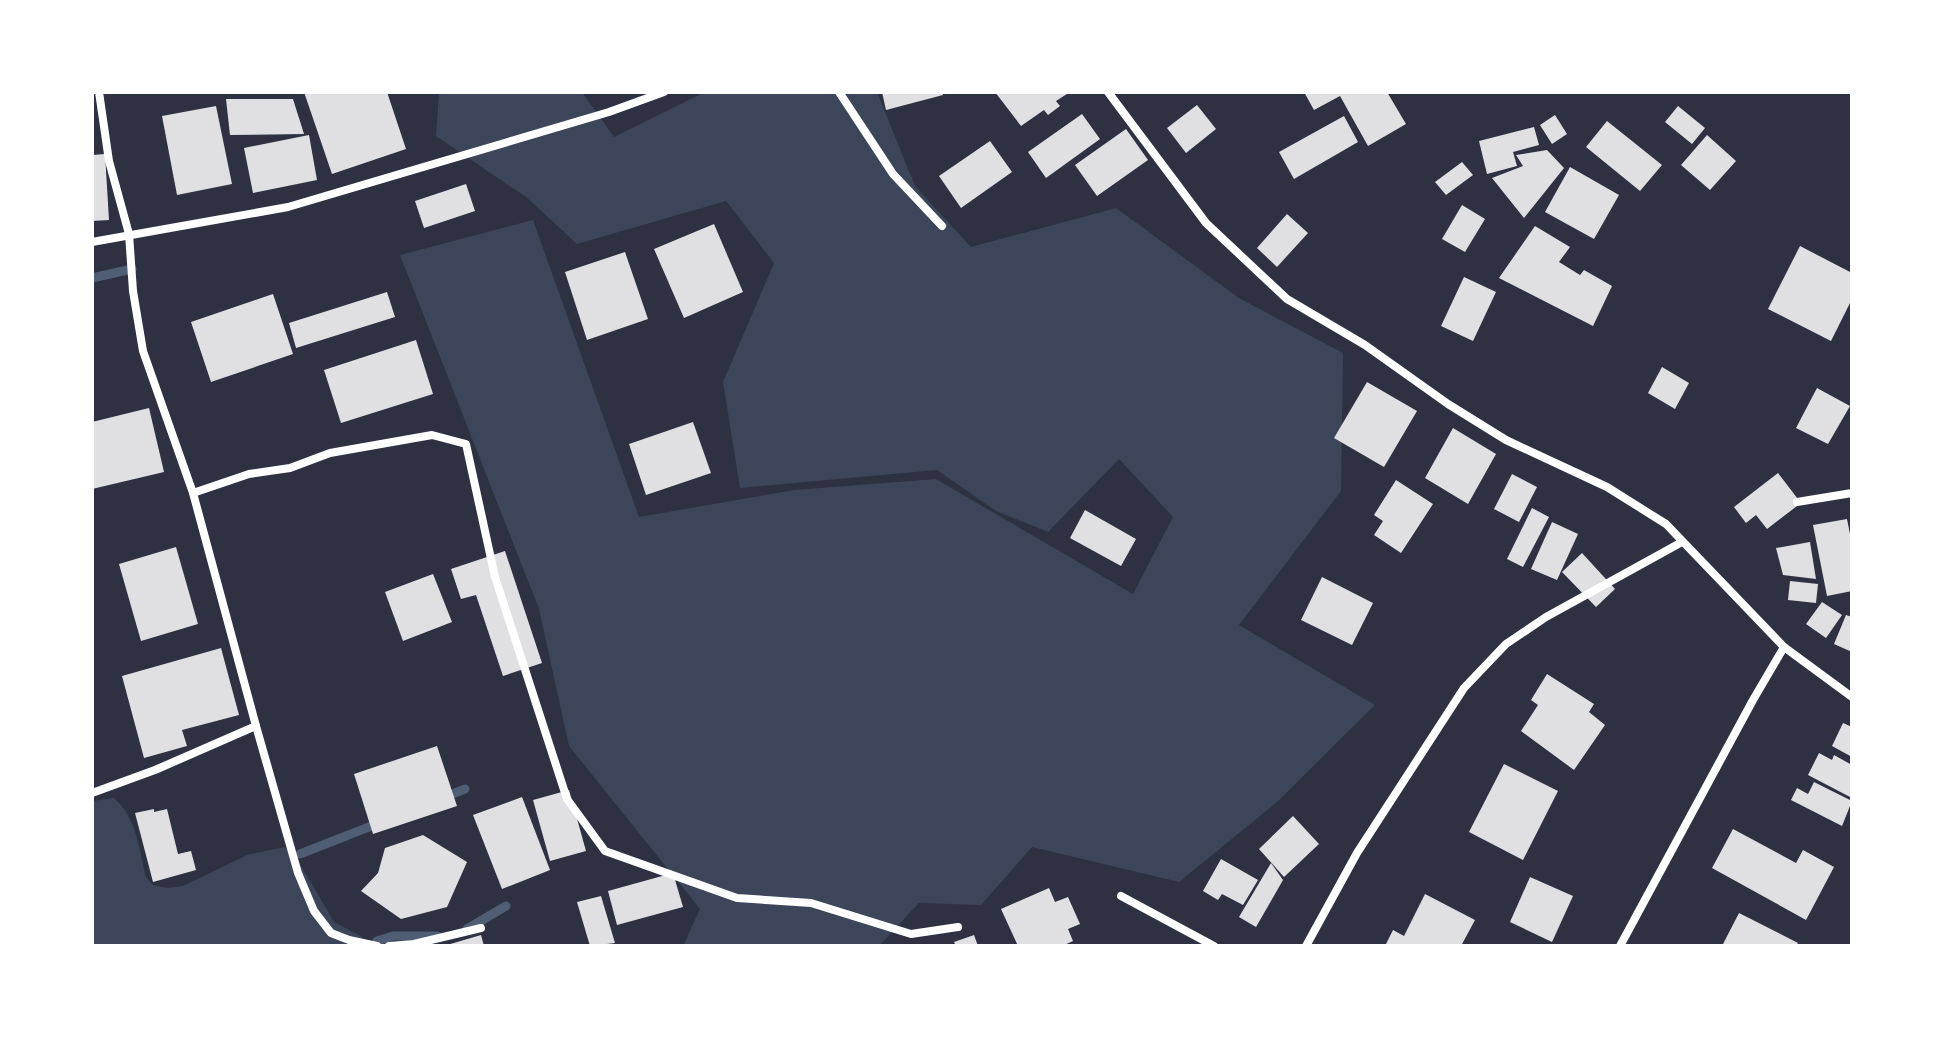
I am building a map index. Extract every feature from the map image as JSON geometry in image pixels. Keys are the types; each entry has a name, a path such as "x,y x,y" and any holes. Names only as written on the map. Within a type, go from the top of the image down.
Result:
{"street":[{"path":"99,92 109,161 129,234 133,291 143,351 193,493 298,873 314,911 331,933 377,946"},
{"path":"92,242 288,207 609,112 664,92"},
{"path":"839,92 893,174 942,226"},
{"path":"1108,92 1206,223 1287,299 1365,345 1448,404 1506,440 1607,487 1666,524 1784,647 1852,697"},
{"path":"193,493 249,474 290,468 344,450 432,435 466,444 495,577 567,799 605,851 737,898 811,903 911,934 958,927"},
{"path":"1797,502 1852,493"},
{"path":"1306,946 1357,853 1464,688 1506,644 1546,617 1682,542"},
{"path":"1620,946 1784,647"},
{"path":"92,793 155,770 256,726"},
{"path":"1121,896 1214,946"},
{"path":"389,946 414,944 481,928"}],"shaded area":[{"path":"439,92 582,92 614,137 705,92 877,92 915,186 971,247 1116,208 1239,298 1343,353 1341,491 1239,625 1375,705 1276,803 1179,882 1032,847 981,905 919,903 879,946 683,946 700,909 569,746 539,609 400,255 533,220 639,517 794,490 936,479 1133,594 1173,517 1119,459 1048,532 996,511 937,470 740,488 723,382 774,263 726,201 577,244 526,197 436,136"},
{"path":"114,798 128,815 146,877 153,885 167,888 183,886 247,855 284,847 293,852 334,922 361,936 371,946 92,946 92,801"}],"building":[{"path":"304,92 387,92 406,149 332,174"},
{"path":"882,92 942,92 943,95 886,110"},
{"path":"995,92 1070,92 1056,101 1060,106 1048,115 1044,110 1021,126"},
{"path":"1304,92 1387,92 1406,124 1368,146 1340,96 1314,110"},
{"path":"226,99 293,99 304,134 230,135"},
{"path":"1197,105 1216,129 1186,153 1167,128"},
{"path":"216,106 232,184 177,195 162,116"},
{"path":"1678,106 1705,128 1692,144 1665,122"},
{"path":"1082,114 1100,139 1046,178 1028,152"},
{"path":"1555,115 1567,134 1552,144 1540,125"},
{"path":"1344,116 1358,142 1294,179 1279,152"},
{"path":"1607,121 1662,165 1640,191 1586,147"},
{"path":"1534,127 1539,145 1513,152 1517,166 1487,174 1479,141"},
{"path":"1126,129 1148,160 1097,196 1075,165"},
{"path":"309,135 317,180 253,193 244,148"},
{"path":"1707,135 1736,161 1710,190 1681,165"},
{"path":"990,141 1012,172 961,208 939,176"},
{"path":"1547,150 1564,168 1524,218 1492,178 1523,166 1516,155"},
{"path":"105,154 109,220 92,221 92,155"},
{"path":"1462,162 1473,175 1446,195 1435,182"},
{"path":"1570,167 1619,195 1594,239 1545,212"},
{"path":"466,184 475,211 424,228 415,201"},
{"path":"1462,205 1485,219 1465,252 1442,239"},
{"path":"1287,214 1308,233 1277,267 1257,248"},
{"path":"714,224 743,292 684,318 654,249"},
{"path":"1535,226 1570,247 1559,262 1580,275 1584,270 1612,286 1593,326 1499,278"},
{"path":"1800,246 1852,273 1852,299 1831,341 1768,309"},
{"path":"625,252 648,319 587,340 565,272"},
{"path":"1464,277 1496,292 1473,341 1441,326"},
{"path":"387,292 395,317 296,348 289,323"},
{"path":"273,294 293,354 211,382 191,322"},
{"path":"416,340 433,394 341,423 324,370"},
{"path":"1662,367 1689,383 1675,409 1648,393"},
{"path":"1367,382 1417,411 1384,467 1334,438"},
{"path":"1817,388 1850,406 1828,444 1796,428"},
{"path":"149,408 164,472 92,489 92,422"},
{"path":"693,422 711,473 646,495 629,444"},
{"path":"1453,428 1496,454 1468,504 1425,478"},
{"path":"1778,473 1801,503 1767,529 1756,515 1746,523 1734,507"},
{"path":"1512,474 1537,487 1519,522 1494,509"},
{"path":"1396,480 1433,504 1401,553 1374,535 1383,521 1374,515"},
{"path":"1532,508 1549,517 1523,567 1507,559"},
{"path":"1085,510 1136,539 1121,566 1070,538"},
{"path":"1847,519 1852,544 1852,591 1827,596 1813,525"},
{"path":"1552,522 1578,534 1557,580 1531,569"},
{"path":"1810,542 1816,579 1783,575 1776,548"},
{"path":"176,547 198,624 141,641 119,564"},
{"path":"505,551 542,663 503,676 476,595 461,599 451,569"},
{"path":"1582,553 1615,589 1596,607 1562,572"},
{"path":"433,574 452,622 403,641 385,592"},
{"path":"1322,577 1373,603 1352,645 1301,620"},
{"path":"1790,581 1818,584 1816,603 1788,600"},
{"path":"1822,602 1842,615 1826,638 1806,624"},
{"path":"1846,615 1852,617 1852,652 1834,644"},
{"path":"221,648 239,715 182,730 187,746 144,758 122,676"},
{"path":"1547,674 1594,704 1589,712 1605,725 1574,770 1521,731 1538,705 1531,700"},
{"path":"1843,723 1852,727 1852,757 1832,746"},
{"path":"437,746 457,806 373,834 354,774"},
{"path":"1819,753 1832,760 1834,755 1852,765 1852,798 1808,775"},
{"path":"1504,764 1558,791 1523,860 1469,832"},
{"path":"1814,782 1852,801 1842,826 1791,800 1797,788 1808,794"},
{"path":"569,790 586,851 550,861 533,800"},
{"path":"522,797 550,870 502,889 473,815"},
{"path":"154,809 154,812 167,809 178,854 191,851 196,870 153,882 135,813"},
{"path":"1293,816 1319,844 1284,877 1259,849"},
{"path":"1733,829 1796,863 1803,850 1834,867 1806,920 1712,868"},
{"path":"423,835 467,862 447,907 401,919 361,891 378,873 385,848"},
{"path":"1221,859 1258,880 1243,905 1222,894 1218,900 1203,891"},
{"path":"1271,863 1283,880 1256,927 1239,917"},
{"path":"673,873 683,907 617,925 608,891"},
{"path":"1530,877 1573,896 1552,942 1510,922"},
{"path":"1049,888 1055,902 1068,897 1080,924 1068,929 1073,941 1062,946 1018,946 1001,909"},
{"path":"1425,894 1475,920 1461,946 1385,946 1393,930 1404,936"},
{"path":"601,896 615,943 590,946 577,902"},
{"path":"1739,913 1798,943 1796,946 1722,946"},
{"path":"481,935 484,946 447,946 447,945"},
{"path":"974,935 978,946 956,946 954,942"}],"waterway":[{"path":"92,278 132,269"},
{"path":"445,797 465,789"},
{"path":"300,854 379,823"},
{"path":"467,929 506,906"},
{"path":"377,941 393,936 437,936"}]}
